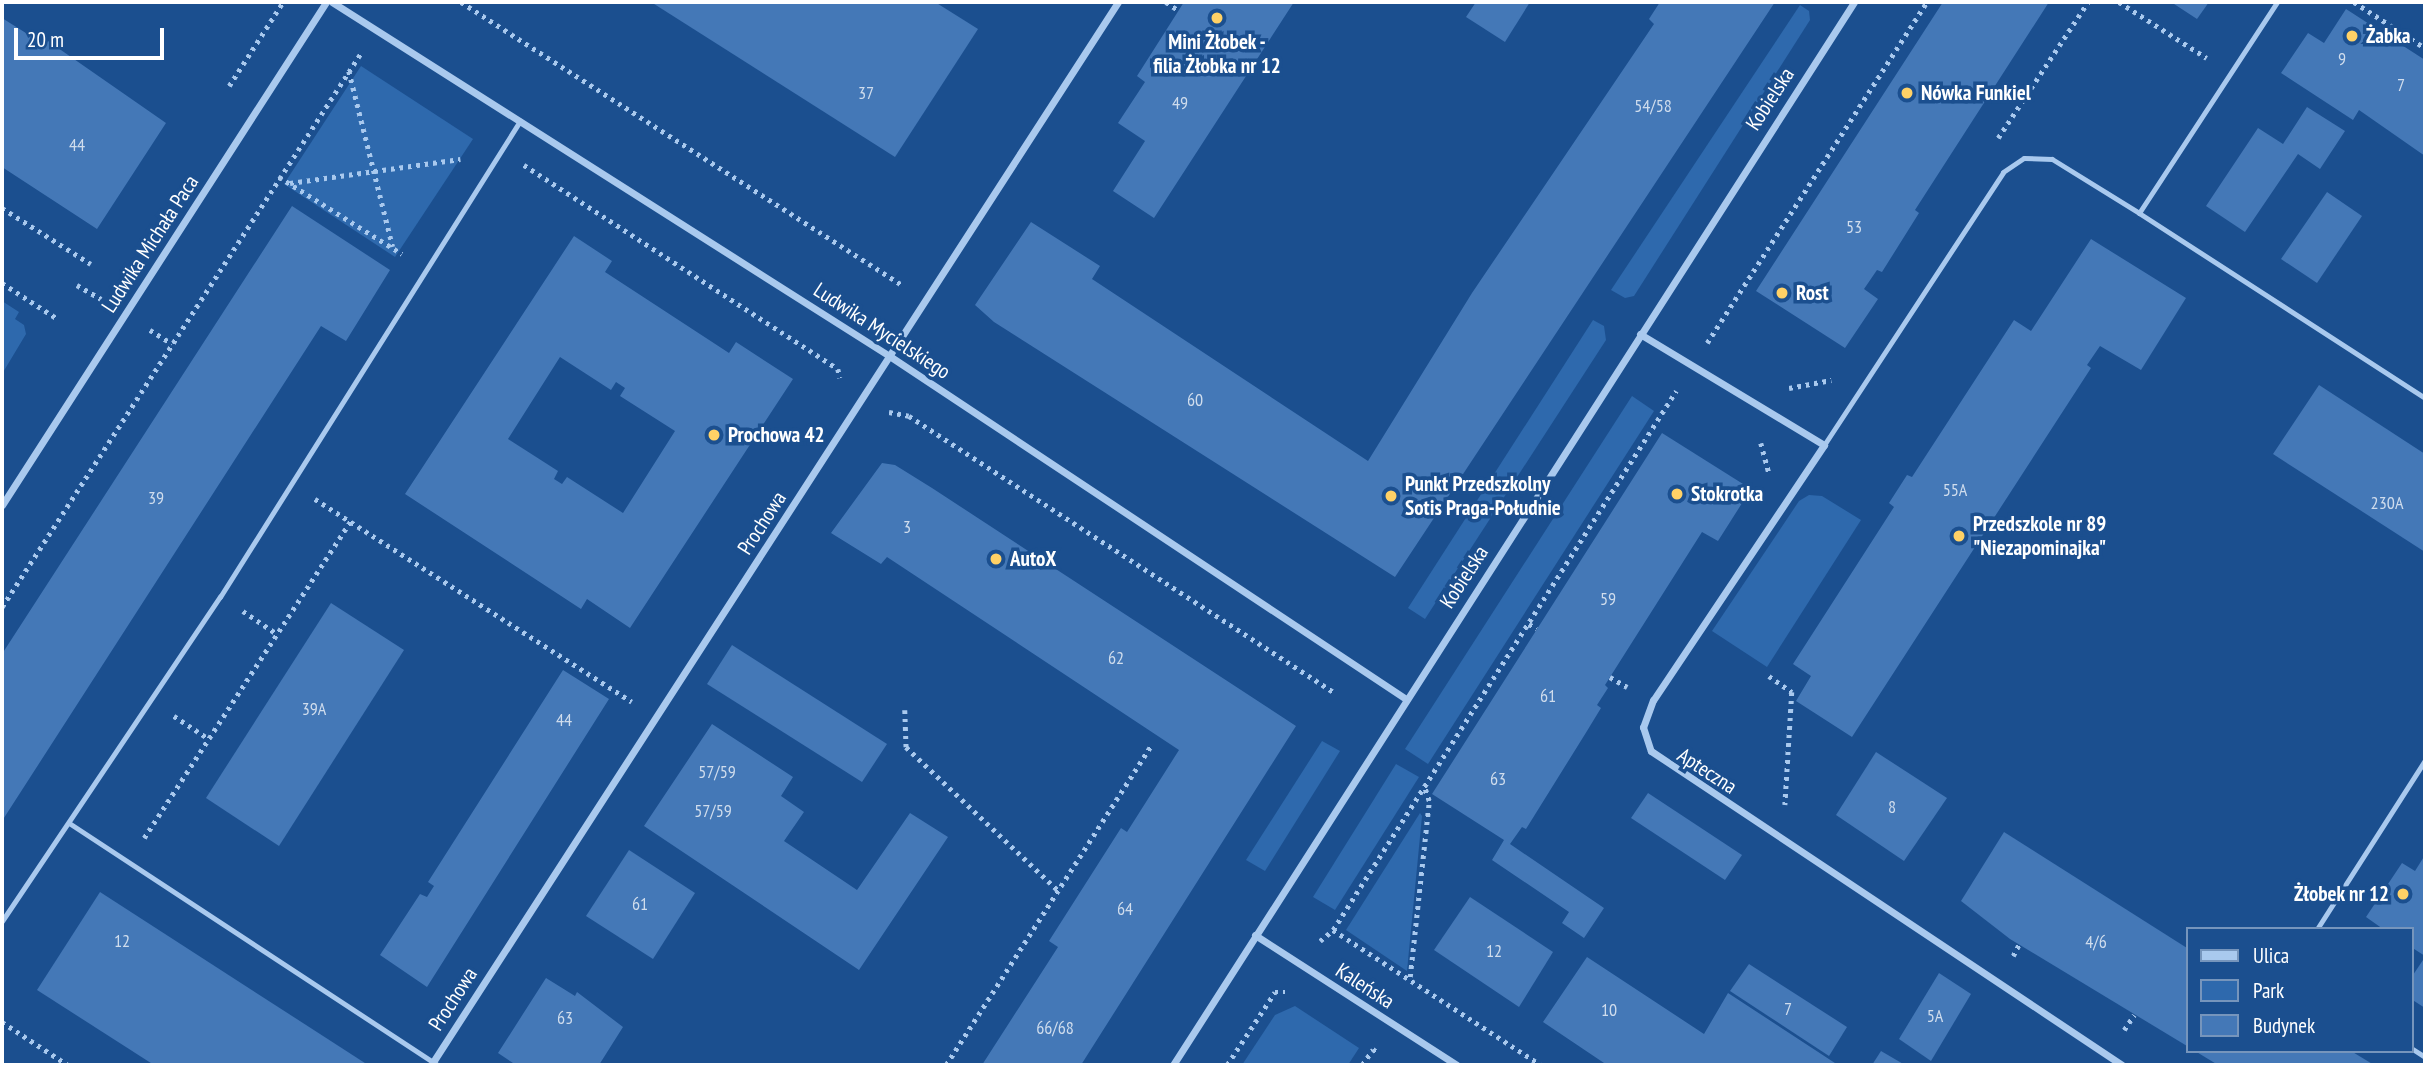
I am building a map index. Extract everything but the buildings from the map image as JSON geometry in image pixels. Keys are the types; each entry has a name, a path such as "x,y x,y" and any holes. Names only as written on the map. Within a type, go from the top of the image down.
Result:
{"street":[{"name":"Ludwika Michała Paca","path":"2,505 326,2"},
{"name":"Ludwika Mycielskiego","path":"332,2 891,357 1406,699"},
{"name":"Prochowa","path":"435,1064 1118,2"},
{"name":"Kobielska","path":"1173,1065 1854,2"},
{"path":"1640,334 1824,445"},
{"name":"Apteczna","path":"1824,445 1653,700 1643,727 1647,745 1656,759 2122,1065"},
{"name":"Kaleńska","path":"1255,935 1457,1065"}],"lane":[{"path":"2139,213 2277,2"},
{"path":"2,921 220,597 520,121"},
{"path":"1824,445 2003,172 2024,158 2052,159 2425,398"},
{"path":"2318,927 2425,760"},
{"path":"69,824 435,1064"}],"path":[{"path":"229,86 283,2"},
{"path":"461,2 927,302"},
{"path":"1166,2 1178,10"},
{"path":"1317,944 1333,930 1927,2"},
{"path":"1996,142 2088,2"},
{"path":"2119,2 2232,73"},
{"path":"2354,2 2425,48"},
{"path":"2,607 349,70 360,54 369,47"},
{"path":"360,54 371,62"},
{"path":"349,70 376,169 393,247"},
{"path":"290,183 376,169 475,158 479,143 500,152 838,369 841,383 893,415 909,416 1335,693"},
{"path":"279,177 408,259"},
{"path":"2,208 91,264"},
{"path":"2,283 56,318"},
{"path":"1707,342 1719,350"},
{"path":"1779,385 1800,388 1842,376"},
{"path":"1760,436 1771,480"},
{"path":"292,484 657,717"},
{"path":"128,862 351,522"},
{"path":"220,597 277,634"},
{"path":"1528,624 1537,629"},
{"path":"1769,676 1792,692 1785,809"},
{"path":"150,701 209,739"},
{"path":"905,710 906,747 1059,891"},
{"path":"946,1065 1151,747"},
{"path":"1410,977 1429,801 1424,788"},
{"path":"1333,930 1410,977 1541,1065"},
{"path":"2006,967 2019,944"},
{"path":"1227,1065 1275,992 1288,988"},
{"path":"2,1022 68,1065"},
{"path":"1362,1065 1373,1049 1381,1055"}],"green space":[{"path":"1800,5 1809,11 1810,20 1634,296 1625,298 1611,290"},
{"path":"361,66 473,139 395,257 284,184"},
{"path":"2,301 19,312 15,319 24,325 26,334 2,374"},
{"path":"1593,320 1604,326 1606,340 1425,619 1408,608"},
{"path":"1632,396 1654,411 1428,764 1405,749"},
{"path":"1809,495 1822,496 1861,520 1767,667 1712,631 1799,501"},
{"path":"1322,741 1340,751 1265,871 1246,860"},
{"path":"1396,764 1419,777 1335,910 1313,897"},
{"path":"1420,813 1422,816 1407,971 1346,930"},
{"path":"1295,1006 1359,1048 1348,1065 1242,1065 1275,1015"}],"place":[{"name":"Mini Żłobek - filia Żłobka nr 12","path":"1217,18"},
{"name":"Żabka","path":"2352,36"},
{"name":"Nówka Funkiel","path":"1907,93"},
{"name":"Rost","path":"1782,293"},
{"name":"Prochowa 42","path":"714,435"},
{"name":"Stokrotka","path":"1677,494"},
{"name":"Punkt Przedszkolny Sotis Praga-Południe","path":"1391,496"},
{"name":"Przedszkole nr 89 \"Niezapominajka\"","path":"1959,536"},
{"name":"AutoX","path":"996,559"},
{"name":"Żłobek nr 12","path":"2403,894"}]}
